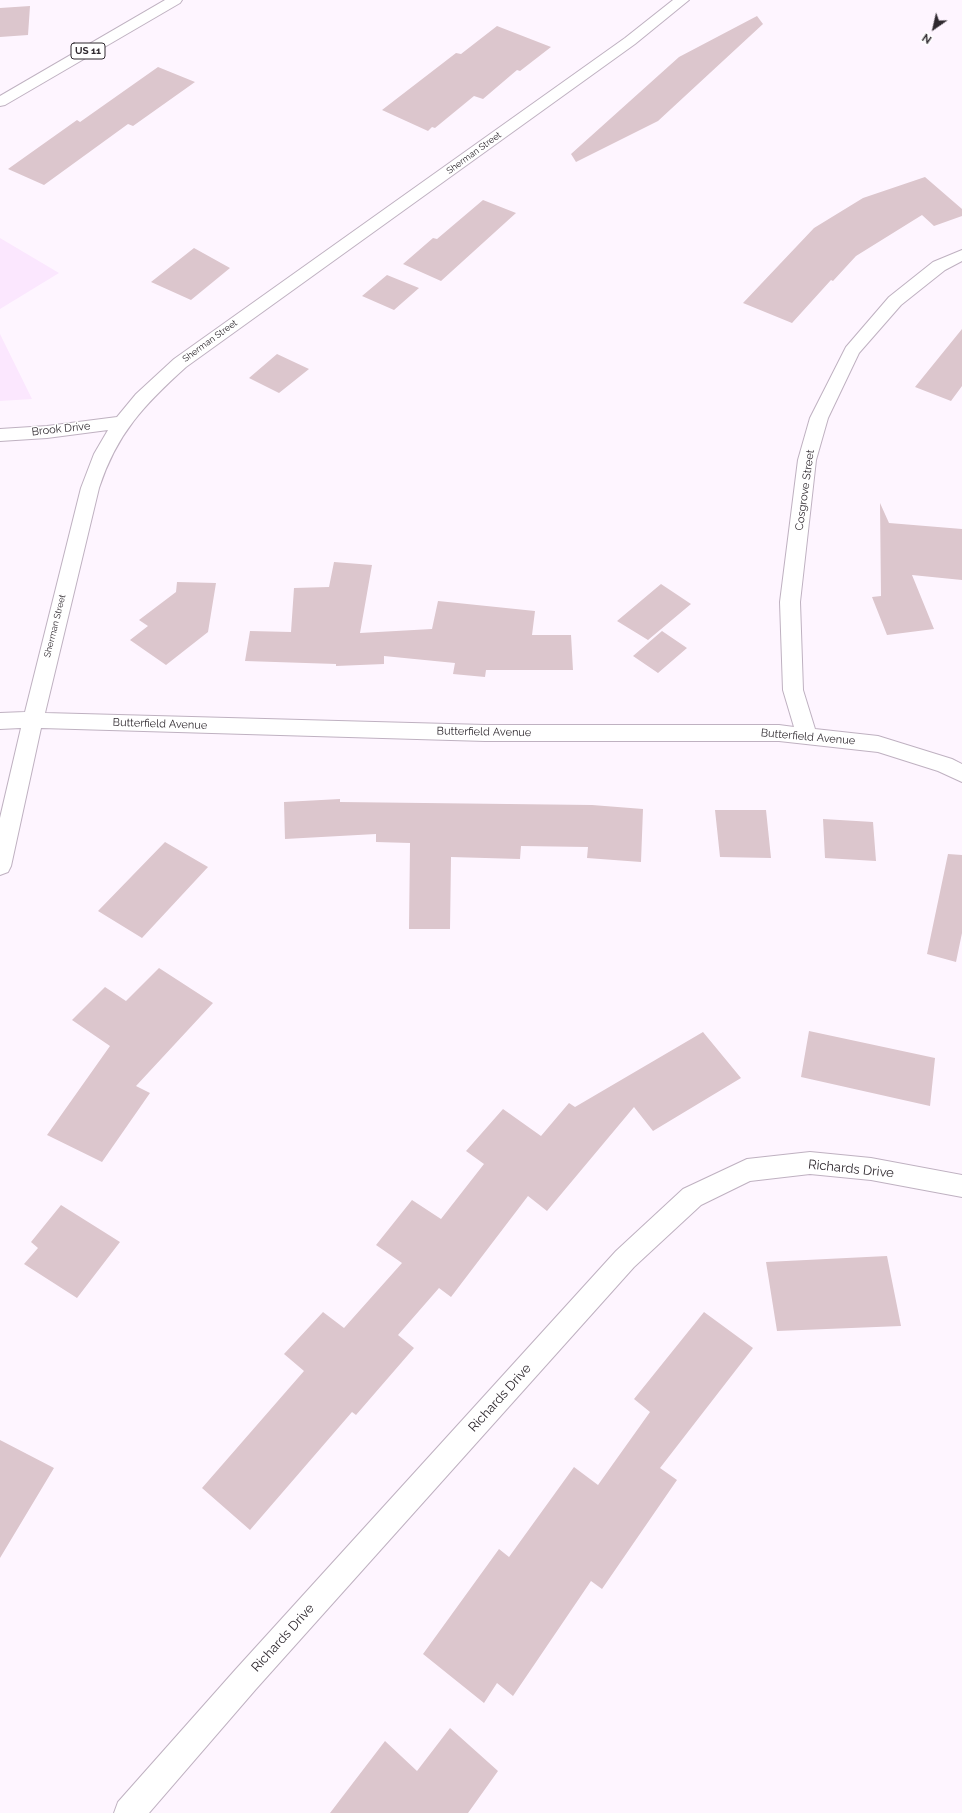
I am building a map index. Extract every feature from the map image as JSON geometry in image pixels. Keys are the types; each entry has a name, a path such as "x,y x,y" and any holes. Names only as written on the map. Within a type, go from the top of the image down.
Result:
{"street":[{"name":"US 11","path":"0,102 175,0"},
{"name":"Sherman Street","path":"0,866 32,720 92,482 110,440 122,422 143,396 180,363 630,41 682,0"},
{"name":"Cosgrove Street","path":"807,735 793,690 790,602 807,460 819,418 852,351 895,302 939,266 962,255"},
{"name":"Brook Drive","path":"0,435 47,432 122,422"},
{"name":"Butterfield Avenue","path":"0,721 32,720 485,733 779,733 878,744 945,765 962,774"},
{"name":"Richards Drive","path":"129,1813 246,1679 625,1259 692,1197 747,1170 810,1163 871,1169 962,1186"}],"shaded area":[{"path":"0,238 59,273 0,309"},
{"path":"0,334 32,399 0,401"}],"building":[{"path":"30,6 28,35 0,37 0,8"},
{"path":"757,16 763,24 658,121 576,162 571,154 679,57"},
{"path":"497,26 551,47 520,71 517,70 483,99 474,96 435,128 432,127 428,131 382,110 456,53 461,54"},
{"path":"158,67 195,82 133,126 128,124 44,185 8,169 77,120 80,122"},
{"path":"925,177 962,209 962,216 934,226 922,215 856,256 833,281 831,280 792,323 743,303 814,228 863,198"},
{"path":"483,200 516,213 441,281 403,264 433,238 437,239"},
{"path":"194,248 230,268 191,300 151,282"},
{"path":"387,275 419,288 394,310 362,296"},
{"path":"962,329 962,386 951,401 915,387"},
{"path":"277,354 309,369 279,393 249,378"},
{"path":"880,503 889,523 962,529 962,580 912,575 934,629 887,635 872,597 881,596"},
{"path":"334,562 372,565 360,633 432,629 438,601 535,611 532,635 571,635 573,670 486,670 485,677 453,674 455,663 384,656 384,664 336,666 336,664 245,661 250,631 291,632 294,588 329,587"},
{"path":"177,582 216,583 208,632 166,665 130,640 148,626 139,620 176,592"},
{"path":"661,584 691,604 648,640 617,621"},
{"path":"662,631 687,648 658,673 633,656"},
{"path":"340,799 340,802 592,805 643,809 641,862 587,858 588,847 521,846 520,859 451,857 450,929 409,929 410,843 376,842 376,834 285,839 284,802"},
{"path":"715,810 766,810 771,858 720,857"},
{"path":"823,819 873,822 876,861 825,858"},
{"path":"165,842 208,867 142,938 98,911"},
{"path":"948,854 962,855 962,933 956,962 927,954"},
{"path":"159,968 213,1003 136,1086 150,1093 102,1162 47,1135 110,1046 72,1020 105,987 126,1001"},
{"path":"809,1031 935,1058 930,1106 801,1077"},
{"path":"703,1032 741,1078 653,1131 634,1107 547,1211 528,1196 451,1297 439,1288 398,1335 414,1348 356,1415 352,1412 250,1530 202,1488 304,1371 284,1354 323,1312 344,1328 402,1263 376,1245 412,1200 441,1219 484,1164 466,1151 503,1109 541,1136 569,1103 575,1107"},
{"path":"61,1205 120,1242 77,1298 24,1264 38,1248 31,1242"},
{"path":"887,1256 901,1326 777,1331 766,1262"},
{"path":"704,1312 753,1348 660,1468 677,1480 602,1589 591,1581 513,1696 497,1683 484,1703 423,1654 499,1549 509,1557 574,1467 598,1485 650,1412 634,1399"},
{"path":"0,1440 54,1468 0,1558"},
{"path":"450,1728 498,1771 468,1813 330,1813 385,1741 417,1771"}]}
